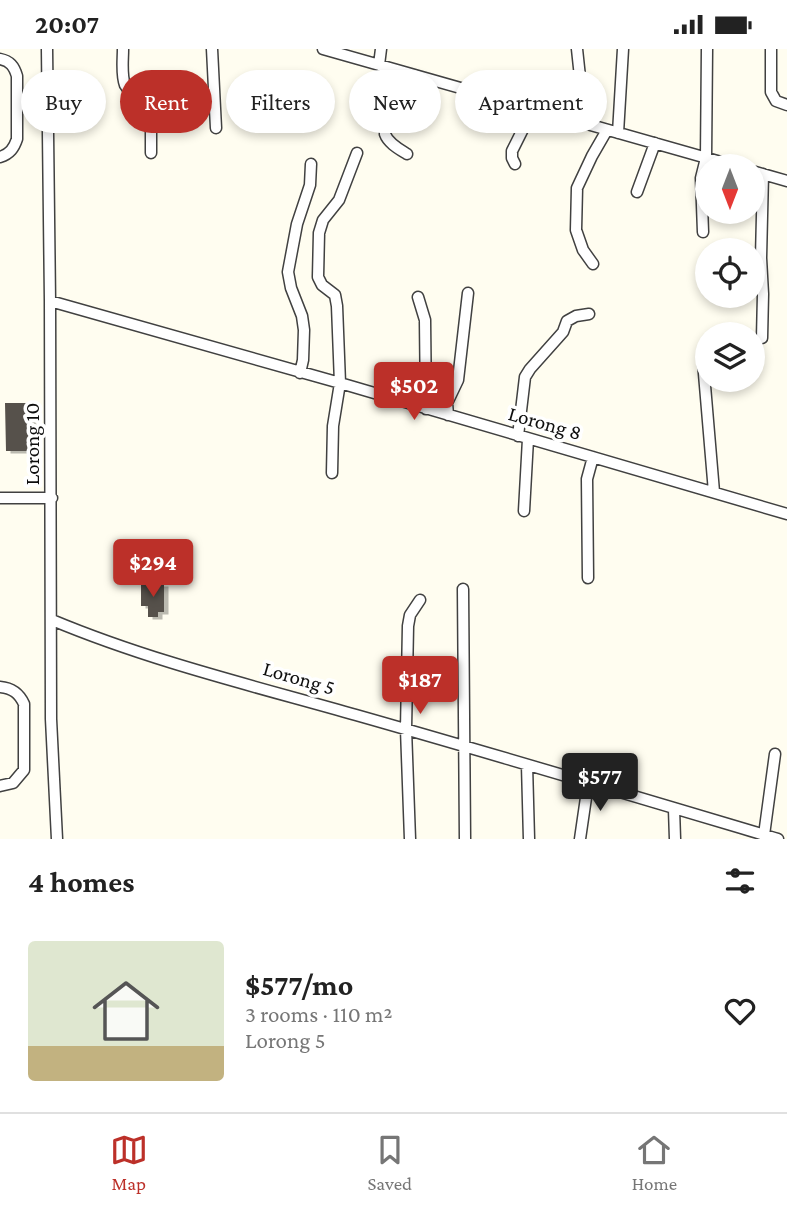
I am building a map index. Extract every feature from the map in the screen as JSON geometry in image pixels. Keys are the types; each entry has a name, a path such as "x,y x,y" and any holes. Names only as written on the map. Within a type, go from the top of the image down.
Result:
{"street":[{"name":"Lorong 10","path":"47,49 52,498 51,719 57,839"},
{"path":"122,49 125,85 129,90 145,97 151,108 151,153"},
{"path":"212,49 216,128"},
{"path":"323,49 455,87"},
{"path":"381,49 385,67 385,134 396,147 407,154"},
{"path":"577,49 579,70"},
{"path":"593,264 583,250 576,230 577,188 592,156 613,131 624,49"},
{"path":"706,154 708,49"},
{"path":"771,49 771,92 776,101 787,105"},
{"path":"0,59 9,61 17,76 17,139 14,148 0,157"},
{"path":"607,129 695,155"},
{"path":"515,163 512,151 521,133"},
{"path":"637,192 655,143"},
{"path":"332,473 333,426 340,383 337,306 335,295 321,285 318,277 319,233 323,220 339,200 357,153"},
{"path":"300,373 304,330 288,272 297,224 310,185 311,164"},
{"path":"765,175 787,181"},
{"path":"704,224 704,232"},
{"path":"760,224 762,322"},
{"path":"447,415 447,403 458,380 468,293"},
{"path":"418,297 425,320 426,409"},
{"name":"Lorong 8","path":"50,301 340,383 787,515"},
{"path":"524,511 525,377 563,332 567,321 589,314"},
{"path":"706,392 714,492"},
{"path":"588,578 587,479 593,457"},
{"path":"0,498 52,498"},
{"path":"463,589 466,839"},
{"path":"410,839 406,729 408,627 410,615 420,600"},
{"name":"Lorong 5","path":"52,620 98,640 778,839"},
{"path":"0,687 20,695 24,704 24,770 13,783 0,786"},
{"path":"764,835 775,754"},
{"path":"527,765 529,839"},
{"path":"580,839 589,784"},
{"path":"674,809 675,839"}],"building":[{"path":"5,403 32,403 32,451 6,451"},
{"path":"141,584 164,584 164,612 158,612 158,617 148,617 148,606 141,606"}]}
